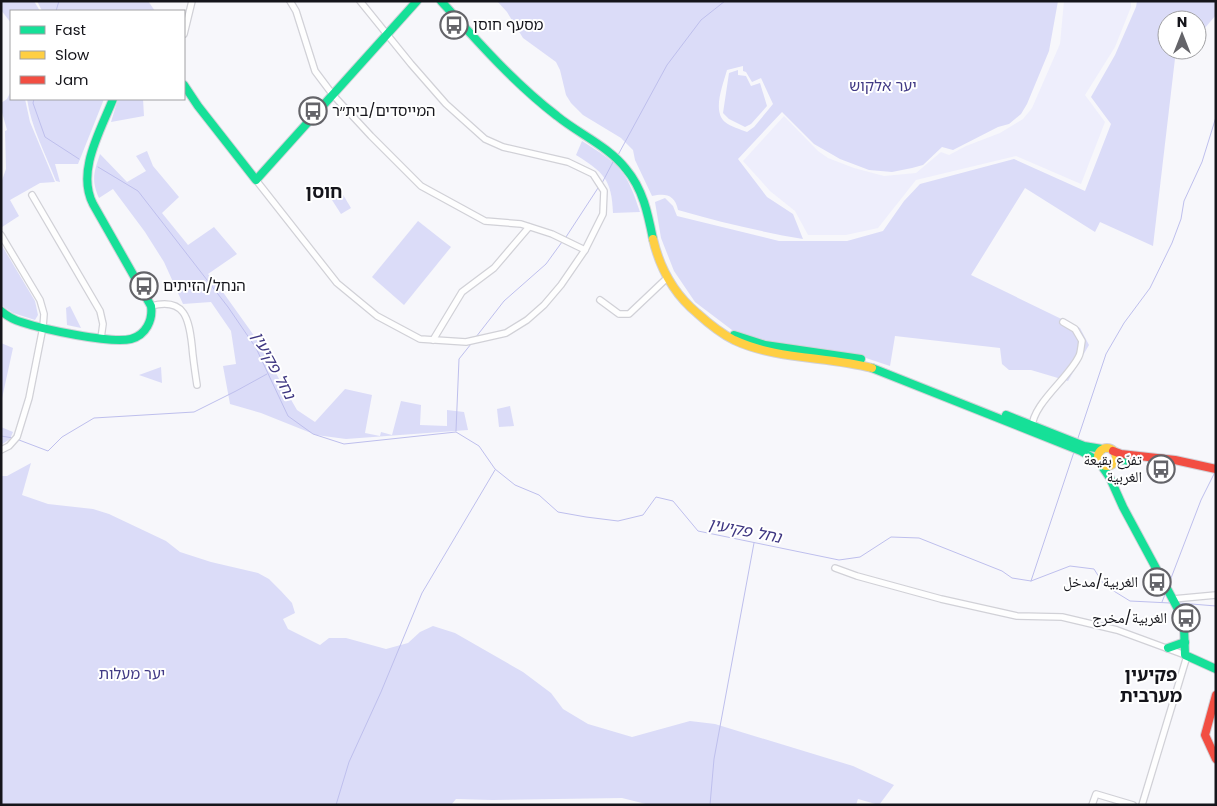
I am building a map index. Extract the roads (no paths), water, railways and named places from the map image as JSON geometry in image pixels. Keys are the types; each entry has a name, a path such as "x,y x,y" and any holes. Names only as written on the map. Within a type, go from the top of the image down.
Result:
{"main road":[{"path":"185,86 208,121 256,180 417,1"},
{"path":"441,1 484,49 554,113 605,148 625,168 644,199 659,258 667,278 698,316 726,337 744,346 774,353 845,362 871,368 1081,451 1107,466 1127,460 1216,470"},
{"path":"447,1 490,48 558,112 608,145 628,164 638,178 650,202 661,251 670,274 688,298 713,322 732,334 762,345 840,355 877,364 1091,448 1108,448 1121,454 1175,460 1216,470"},
{"path":"1,311 22,322 101,338 126,340 139,336 145,331 152,313 151,306 93,204 87,190 88,167 113,100"},
{"path":"1102,449 1098,454 1100,463 1110,478 1123,507 1173,600 1184,626 1186,655 1196,661 1216,668"},
{"path":"1110,478 1110,471 1116,456 1114,451"},
{"path":"1168,648 1185,642"},
{"path":"1185,642 1196,661"},
{"path":"1216,695 1205,735 1216,759"}],"street":[{"path":"185,30 192,1"},
{"path":"290,1 296,11 315,71 333,95 421,186 485,221 521,224 552,234 585,250"},
{"path":"256,180 337,283 377,316 420,338 466,342 506,333 527,320 544,305 585,250 603,214 604,191 593,174 568,162 503,147 484,139 446,104 360,1"},
{"path":"32,195 100,311 103,321 101,338"},
{"path":"433,340 462,292 494,268 529,227"},
{"path":"1,234 40,300 43,310 43,327 31,391 17,436 8,446 1,450"},
{"path":"600,300 619,314 629,314 667,278"},
{"path":"151,306 159,304 171,305 182,311 186,316 190,326 196,385"},
{"path":"1038,434 1032,429 1032,425 1039,408 1080,356 1082,341 1074,329 1063,322"},
{"path":"835,568 941,599 1017,616 1062,617 1117,630 1186,655 1142,805"},
{"path":"1173,600 1216,595"},
{"path":"1092,805 1096,794 1133,805"}],"waterway":[{"name":"נחל פקיעין","path":"56,10 59,1"},
{"path":"618,155 667,65 701,20 725,1"},
{"name":"נחל פקיעין","path":"34,100 33,103 45,137 79,159"},
{"path":"1078,438 1106,354 1124,323 1150,288 1172,243 1181,219 1184,201 1202,162 1216,117"},
{"path":"602,183 613,162"},
{"name":"נחל פקיעין","path":"98,167 138,191 228,307 256,348 288,416 313,434 344,444 456,432 479,446 495,469 515,485 539,495 558,512 618,521 643,515 656,497 673,501 698,531 839,560 860,557 891,537 919,538 1002,571 1012,578 1031,581 1070,566 1094,569 1104,585 1130,601 1170,603"},
{"path":"566,237 598,188"},
{"path":"476,337 504,301 546,264 562,242"},
{"path":"456,431 459,359 471,344"},
{"path":"19,440 48,451 62,437 94,418 194,412 267,374"},
{"path":"1,436 13,438"},
{"path":"1031,581 1074,452"},
{"path":"336,805 349,762 381,692 422,593 495,470"},
{"path":"1168,586 1201,500 1215,472"},
{"path":"710,805 714,759 754,543"},
{"path":"1162,602 1166,592"},
{"name":"נחל פקיעין","path":"1179,603 1216,606"}],"place":[{"name":"מסעף חוסן","path":"454,25"},
{"name":"המייסדים/בית״ר","path":"313,111"},
{"name":"הנחל/הזיתים","path":"144,286"},
{"name":"تفرّع بقيعة الغربية","path":"1161,469"},
{"name":"الغربية/مدخل","path":"1157,582"},
{"name":"الغربية/مخرج","path":"1186,618"}],"district":[{"name":"חוסן","path":"324,192"},
{"name":"פקיעין מערבית","path":"1151,685"}],"park label":[{"name":"יער אלקוש","path":"883,86"},
{"name":"יער מעלות","path":"132,674"}]}
